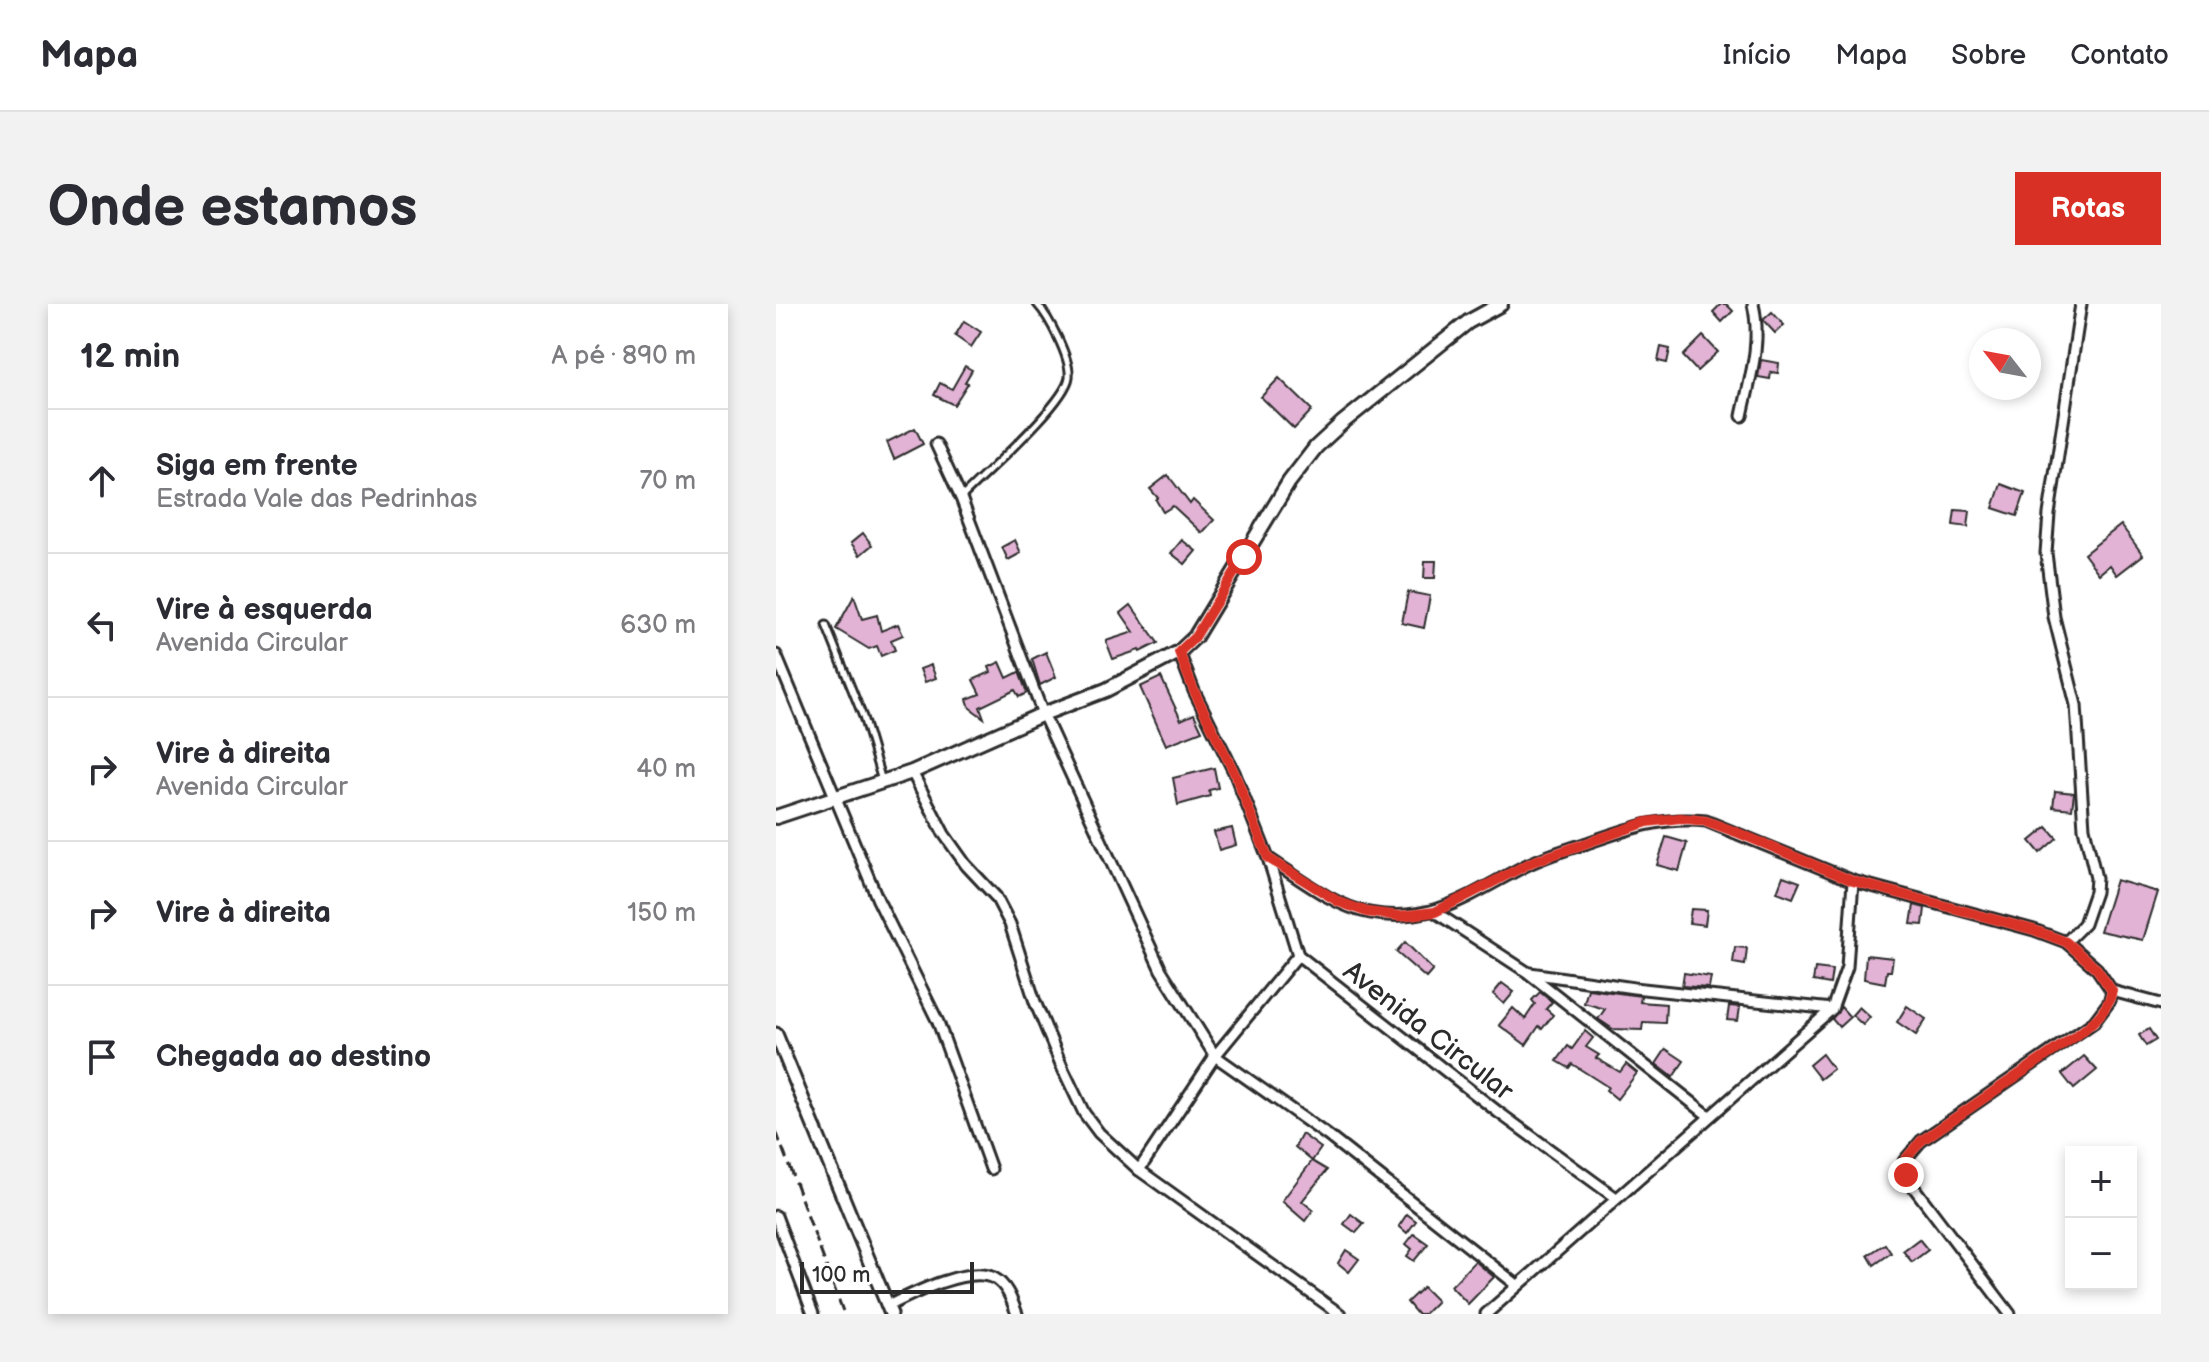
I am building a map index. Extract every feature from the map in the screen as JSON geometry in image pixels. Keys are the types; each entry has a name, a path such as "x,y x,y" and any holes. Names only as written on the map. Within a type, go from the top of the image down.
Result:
{"main road":[{"path":"776,817 912,772 1043,714 1106,690 1179,652 1195,637 1289,482 1316,447 1468,322 1501,304"}],"street":[{"path":"1742,416 1757,347 1753,304"},
{"path":"2066,942 2084,924 2095,892 2096,878 2084,828 2076,705 2057,630 2046,553 2049,514 2081,304"},
{"path":"936,444 961,498 1043,714 1161,970 1215,1056 1327,1135 1517,1285"},
{"path":"1139,1170 1215,1056 1298,955 1268,858 1234,772 1194,691 1179,652"},
{"path":"776,655 878,900 938,1022 991,1169"},
{"path":"912,772 944,834 966,865 996,897 1010,924 1035,1002 1084,1113 1099,1133 1139,1170 1340,1314"},
{"path":"1268,858 1339,902 1367,912 1400,916 1435,912 1532,862 1647,822 1680,818 1706,821 1853,881 2034,930 2066,942 2097,969 2112,991 2161,1004"},
{"path":"1486,1314 1832,1009 1847,967 1853,881"},
{"path":"1435,912 1527,972 1709,1116"},
{"name":"Avenida Circular","path":"1298,955 1486,1103 1616,1198"},
{"path":"1527,972 1634,988 1832,1009"},
{"path":"2010,1314 1915,1189 1906,1175 1904,1161 1921,1141 2094,1022 2109,1002 2112,991"},
{"path":"776,1034 889,1310 943,1282 977,1274 992,1277 1002,1284 1017,1314"},
{"path":"776,1216 813,1314"}],"lane":[{"path":"961,498 1051,408 1064,391 1070,375 1057,334 1037,304"},
{"path":"826,625 863,717 882,782"}],"building":[{"path":"1721,304 1726,304 1733,311 1722,322 1713,312"},
{"path":"1772,312 1784,325 1775,333 1763,320"},
{"path":"964,321 981,332 971,347 955,336"},
{"path":"1703,336 1718,352 1697,371 1683,356"},
{"path":"1661,347 1670,349 1667,363 1658,361"},
{"path":"1761,360 1779,363 1778,373 1771,372 1770,379 1758,377"},
{"path":"965,366 972,370 954,405 934,395 940,383 952,389"},
{"path":"1279,378 1312,410 1294,429 1261,397"},
{"path":"915,428 923,444 894,459 887,442"},
{"path":"1168,475 1190,504 1193,500 1214,520 1202,533 1173,506 1163,512 1156,500 1158,498 1150,489"},
{"path":"2001,484 2025,493 2017,516 1993,508"},
{"path":"1955,510 1970,511 1968,527 1953,525"},
{"path":"2121,525 2143,555 2117,575 2110,565 2099,574 2084,554"},
{"path":"863,533 872,545 860,555 851,543"},
{"path":"1015,540 1021,553 1008,560 1002,547"},
{"path":"1182,540 1196,551 1185,564 1171,553"},
{"path":"1425,561 1436,561 1435,578 1424,578"},
{"path":"1408,592 1430,596 1424,628 1402,623"},
{"path":"854,596 862,619 877,615 881,631 898,624 903,635 891,640 895,650 881,656 877,646 869,649 836,629"},
{"path":"1131,605 1158,643 1140,652 1113,659 1106,641 1134,632 1121,613"},
{"path":"1046,652 1056,677 1040,685 1032,659"},
{"path":"1000,662 1007,678 1019,672 1027,693 1019,697 1015,690 980,707 984,718 970,708 967,699 980,694 973,680 991,672 989,667"},
{"path":"931,665 936,678 925,682 920,669"},
{"path":"1161,677 1181,720 1194,714 1202,731 1166,745 1140,687"},
{"path":"1214,768 1218,788 1209,790 1210,796 1178,805 1173,778"},
{"path":"2055,791 2074,793 2072,809 2053,807"},
{"path":"2047,827 2057,838 2040,853 2030,841"},
{"path":"1232,828 1236,845 1219,850 1214,832"},
{"path":"1666,837 1687,843 1679,871 1657,865"},
{"path":"1783,876 1800,882 1793,898 1777,892"},
{"path":"2116,880 2158,892 2143,940 2100,931"},
{"path":"1914,905 1925,908 1923,925 1911,924"},
{"path":"1691,909 1707,910 1705,925 1689,923"},
{"path":"1405,942 1433,970 1426,978 1396,952"},
{"path":"1735,947 1747,948 1745,965 1733,963"},
{"path":"1866,955 1893,958 1885,983 1864,979"},
{"path":"1815,968 1832,970 1830,984 1813,981"},
{"path":"1684,973 1711,977 1709,988 1682,986"},
{"path":"1502,983 1514,992 1504,1004 1493,994"},
{"path":"1588,989 1641,996 1640,1002 1666,1004 1665,1023 1643,1022 1642,1030 1613,1029 1598,1019 1605,1009 1584,1003"},
{"path":"1540,992 1552,1002 1546,1009 1553,1015 1542,1029 1539,1026 1526,1045 1499,1025 1513,1008 1525,1019 1535,1004 1532,1000"},
{"path":"1729,1006 1740,1007 1738,1021 1727,1020"},
{"path":"1907,1006 1926,1019 1916,1035 1897,1022"},
{"path":"1841,1007 1850,1017 1839,1027 1832,1019"},
{"path":"1859,1007 1870,1017 1863,1025 1852,1015"},
{"path":"2149,1029 2156,1040 2146,1046 2139,1035"},
{"path":"1585,1031 1593,1038 1586,1047 1599,1055 1596,1058 1620,1072 1626,1064 1637,1073 1617,1099 1606,1090 1608,1087 1572,1064 1569,1068 1557,1061 1568,1046 1572,1049"},
{"path":"1666,1049 1684,1061 1673,1077 1656,1064"},
{"path":"1822,1054 1833,1069 1820,1079 1809,1065"},
{"path":"2084,1056 2097,1070 2074,1089 2062,1074"},
{"path":"1302,1134 1321,1148 1312,1161 1295,1147"},
{"path":"1312,1161 1327,1170 1302,1201 1313,1210 1305,1221 1282,1201"},
{"path":"1351,1214 1364,1224 1356,1233 1344,1224"},
{"path":"1407,1214 1416,1221 1407,1233 1399,1226"},
{"path":"1414,1234 1428,1244 1414,1261 1407,1256 1412,1249 1406,1244"},
{"path":"1919,1239 1928,1250 1912,1262 1903,1251"},
{"path":"1885,1244 1891,1253 1874,1265 1868,1255"},
{"path":"1346,1250 1359,1259 1349,1272 1338,1263"},
{"path":"1475,1261 1494,1277 1468,1304 1451,1286"},
{"path":"1423,1287 1437,1301 1424,1314 1417,1314 1407,1302"}],"railway":[{"path":"776,1131 844,1314"}],"route":[{"path":"1244,557 1195,637 1179,652 1194,691 1234,772 1268,858 1339,902 1367,912 1400,916 1435,912 1532,862 1647,822 1680,818 1706,821 1853,881 2034,930 2066,942 2080,952 2112,991 2103,1012 2080,1033 1921,1141 1904,1161 1906,1175"}]}
